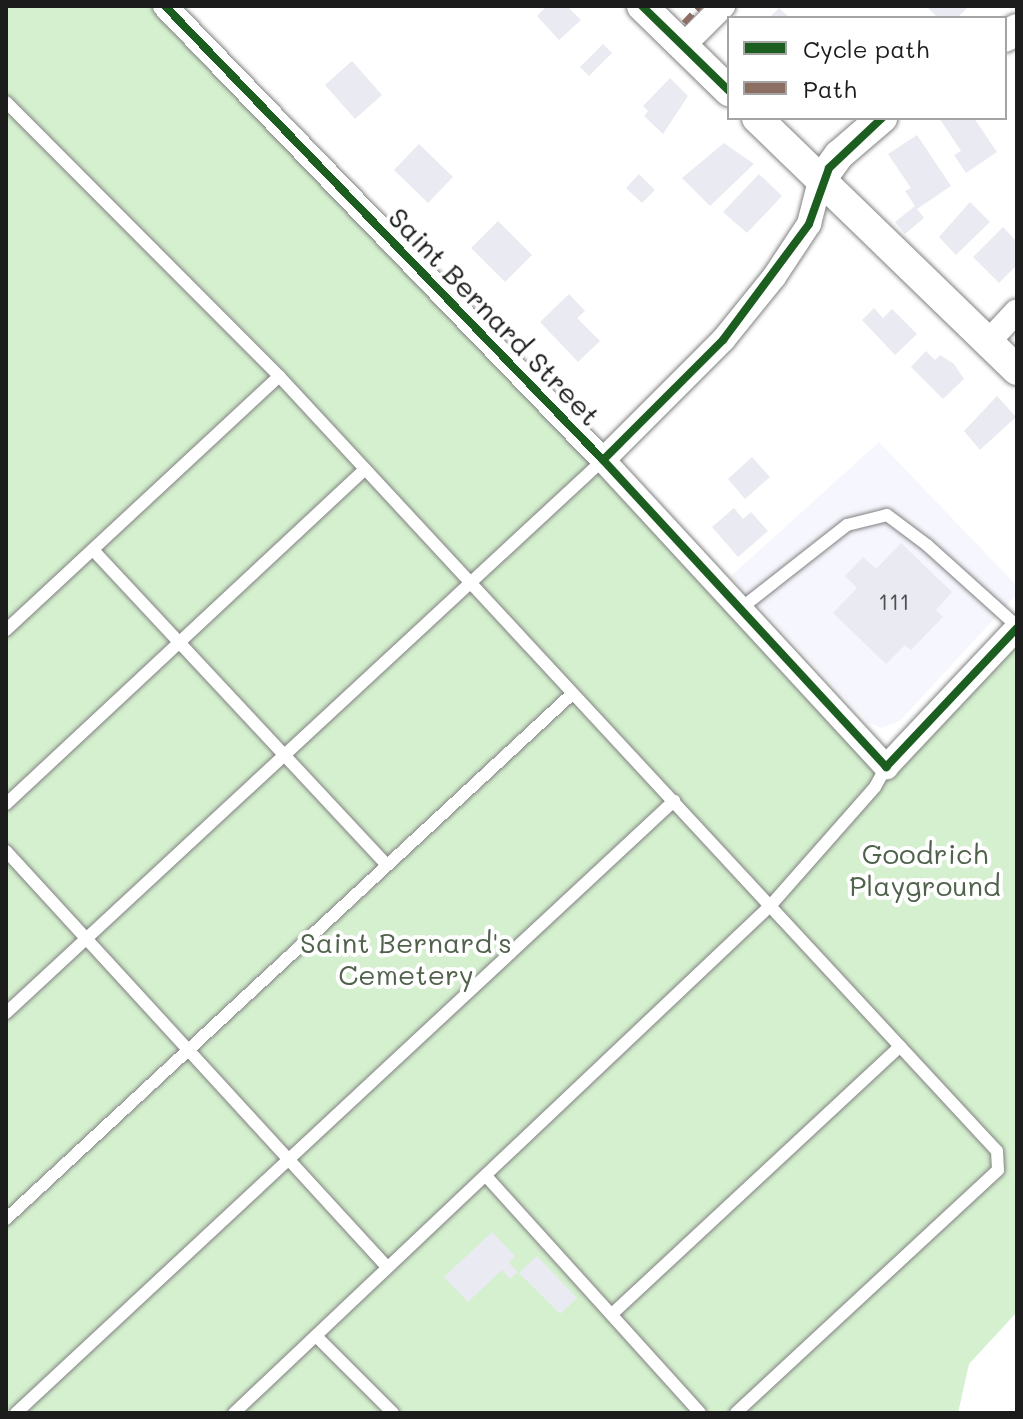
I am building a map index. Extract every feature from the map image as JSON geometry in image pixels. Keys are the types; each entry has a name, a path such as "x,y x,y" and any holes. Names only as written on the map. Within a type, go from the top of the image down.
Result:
{"street":[{"name":"Saint Bernard Street","path":"165,6 603,460 886,767"},
{"path":"642,6 727,89"},
{"path":"683,46 723,6"},
{"path":"759,120 1017,370"},
{"path":"603,460 723,340 774,277 809,224 820,181 839,155 880,120"},
{"path":"988,342 1017,311"},
{"path":"886,767 1017,627"}],"lane":[{"path":"6,102 279,376 997,1151 998,1170 736,1413"},
{"path":"6,630 279,376"},
{"path":"6,1013 603,460"},
{"path":"6,804 365,469"},
{"path":"740,609 847,525 887,515 927,545 1017,627"},
{"path":"94,551 386,864"},
{"path":"6,1219 572,694"},
{"path":"234,1413 771,905 875,787 886,767"},
{"path":"16,1413 674,801"},
{"path":"6,851 290,1157 387,1267"},
{"path":"612,1314 900,1046"},
{"path":"486,1176 700,1413"},
{"path":"316,1336 393,1413"}],"shaded area":[{"path":"879,442 1017,586 1017,594 900,721 882,728 869,723 731,576"}],"green space":[{"name":"Saint Bernard's Cemetery","path":"6,6 165,6 886,766 1017,628 1017,1312 969,1364 958,1413 6,1413"}],"building":[{"path":"547,6 567,6 581,20 559,40 537,16"},
{"path":"926,6 969,6 959,16 936,16"},
{"path":"779,8 788,16 771,16"},
{"path":"603,44 612,53 589,76 580,67"},
{"path":"352,61 382,95 355,119 325,85"},
{"path":"670,78 688,96 663,134 644,116 648,111 643,106"},
{"path":"940,120 975,120 997,152 966,173 954,155 961,151"},
{"path":"917,135 951,186 917,209 924,218 905,234 895,222 915,206 905,191 911,188 888,154"},
{"path":"724,143 754,164 710,206 682,178"},
{"path":"419,144 453,177 428,203 394,170"},
{"path":"639,174 655,190 642,203 626,188"},
{"path":"759,174 782,196 747,233 723,212"},
{"path":"970,202 990,222 956,255 939,237"},
{"path":"498,221 532,255 505,282 471,248"},
{"path":"1003,227 1017,242 1017,265 999,283 973,257"},
{"path":"569,294 585,311 577,318 600,341 578,362 540,322"},
{"path":"874,308 883,318 892,309 917,334 895,355 862,320"},
{"path":"926,351 935,360 940,355 954,364 964,379 943,399 911,367"},
{"path":"997,396 1016,417 980,450 964,431"},
{"path":"752,457 770,477 745,499 728,479"},
{"path":"734,508 743,519 751,512 768,531 738,557 712,527"},
{"path":"901,543 952,592 936,610 943,617 911,650 905,645 886,664 833,613 857,588 845,576 863,557 876,569"},
{"path":"492,1232 515,1256 509,1263 518,1272 510,1279 502,1270 468,1302 444,1277"},
{"path":"537,1256 577,1298 560,1314 519,1273"}],"marked path":[{"path":"684,23 700,6"}],"cycle path":[{"path":"165,6 603,460 886,767 1017,628"},
{"path":"642,6 727,89"},
{"path":"603,460 723,340 809,224 829,168 880,120"}],"park label":[{"name":"Goodrich Playground","path":"925,869"}]}
